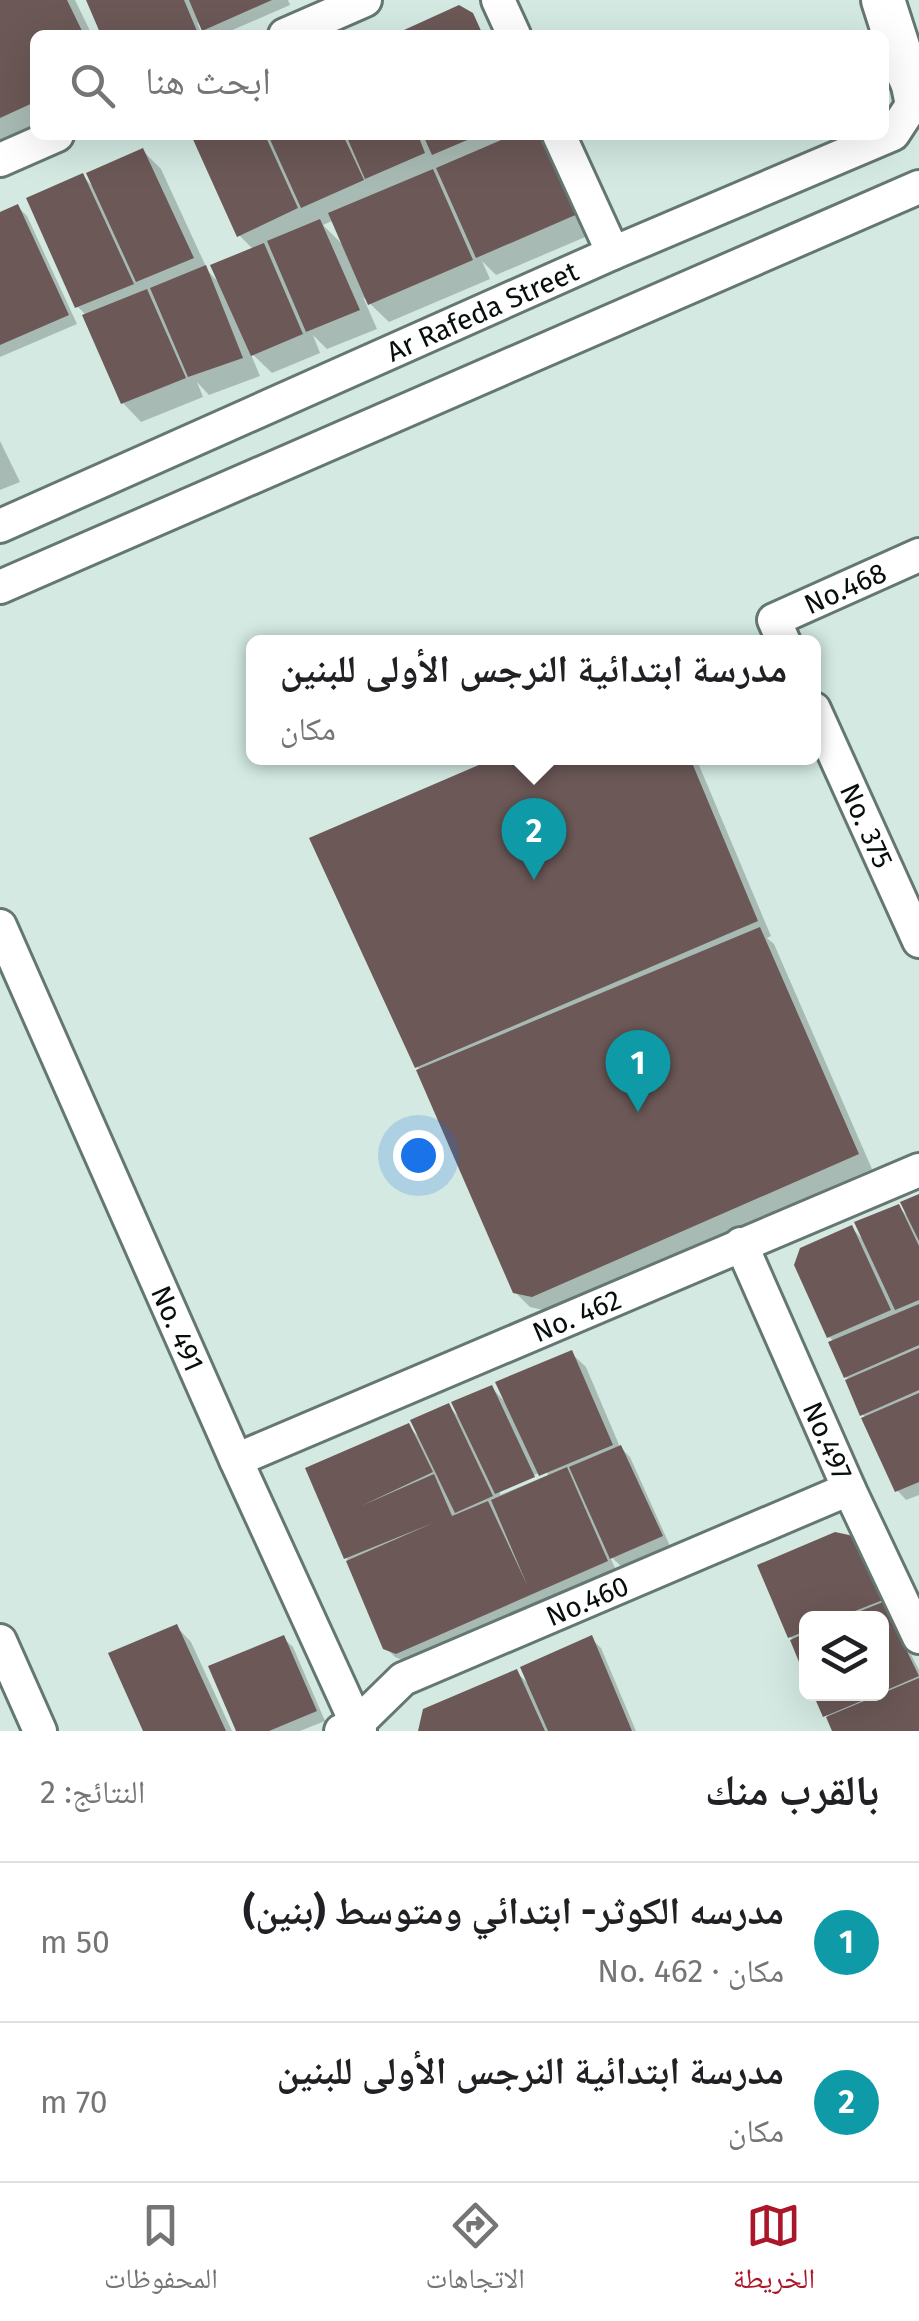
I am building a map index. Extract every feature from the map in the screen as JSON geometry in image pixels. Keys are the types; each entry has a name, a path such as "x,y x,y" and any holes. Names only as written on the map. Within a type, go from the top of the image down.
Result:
{"main road":[{"path":"883,0 911,79"}],"street":[{"path":"296,30 365,0"},
{"path":"498,0 512,30"},
{"name":"Ar Rafeda Street","path":"889,136 912,105 911,79"},
{"path":"0,160 46,140"},
{"path":"562,140 613,253"},
{"name":"Ar Rafeda Street","path":"0,526 613,253 880,140"},
{"path":"0,587 919,188"},
{"name":"No.468","path":"779,631 919,555"},
{"name":"No. 375","path":"821,724 919,941"},
{"name":"No. 491","path":"0,926 353,1729"},
{"name":"No. 462","path":"236,1460 919,1170"},
{"name":"No.497","path":"740,1244 919,1637"},
{"name":"No.460","path":"353,1729 403,1679 849,1489"},
{"path":"0,1641 40,1731"}],"building":[{"path":"0,0 67,0 82,30 30,30 30,104 0,118"},
{"path":"86,0 184,0 197,30 99,30"},
{"path":"189,0 272,0 204,30"},
{"path":"459,5 473,13 481,30 404,30"},
{"path":"193,140 267,140 298,208 237,237"},
{"path":"270,140 345,140 364,180 301,208"},
{"path":"348,140 420,140 425,153 365,179"},
{"path":"425,140 467,140 432,155"},
{"path":"501,140 548,140 580,213 476,258 436,168"},
{"path":"143,148 194,258 136,282 86,173"},
{"path":"433,169 473,260 368,305 328,213"},
{"path":"83,173 134,284 75,308 26,198"},
{"path":"18,204 69,315 0,345 0,212"},
{"path":"320,219 360,310 306,332 267,241"},
{"path":"264,243 303,334 251,356 210,265"},
{"path":"206,265 243,358 188,377 150,288"},
{"path":"147,289 186,378 121,404 82,315"},
{"path":"479,765 693,765 758,921 415,1068 309,838"},
{"path":"760,927 859,1154 532,1297 513,1293 416,1070"},
{"path":"919,1194 919,1241 900,1202"},
{"path":"899,1204 919,1246 919,1300 895,1310 854,1222"},
{"path":"852,1225 891,1310 827,1338 794,1265 800,1248"},
{"path":"919,1304 919,1345 844,1378 828,1342"},
{"path":"919,1348 919,1390 860,1416 845,1380"},
{"path":"572,1350 613,1445 539,1476 495,1382"},
{"path":"492,1385 535,1477 495,1494 451,1402"},
{"path":"919,1393 919,1482 895,1492 861,1418"},
{"path":"449,1403 493,1496 455,1513 410,1420"},
{"path":"409,1423 433,1472 361,1506 434,1474 452,1516 488,1501 528,1587 491,1500 567,1467 608,1561 396,1654 383,1649 346,1561 433,1523 344,1559 305,1468"},
{"path":"621,1445 663,1536 610,1559 569,1467"},
{"path":"835,1532 849,1535 858,1540 883,1600 855,1611 799,1611 799,1634 788,1638 757,1565"},
{"path":"883,1602 887,1611 860,1611"},
{"path":"889,1614 919,1676 889,1689"},
{"path":"177,1624 226,1731 143,1731 108,1653"},
{"path":"284,1635 317,1711 269,1731 236,1731 208,1666"},
{"path":"592,1635 632,1731 548,1731 520,1667"},
{"path":"799,1636 799,1662 790,1640"},
{"path":"517,1669 545,1731 418,1731 423,1709"},
{"path":"919,1678 919,1731 832,1731 826,1717 864,1701 889,1701 889,1691"},
{"path":"816,1701 861,1701 823,1717"}],"place":[{"name":"مدرسة ابتدائية النرجس الأولى للبنين","path":"534,880"},
{"name":"مدرسه الكوثر- ابتدائي ومتوسط (بنين)","path":"638,1112"}]}
